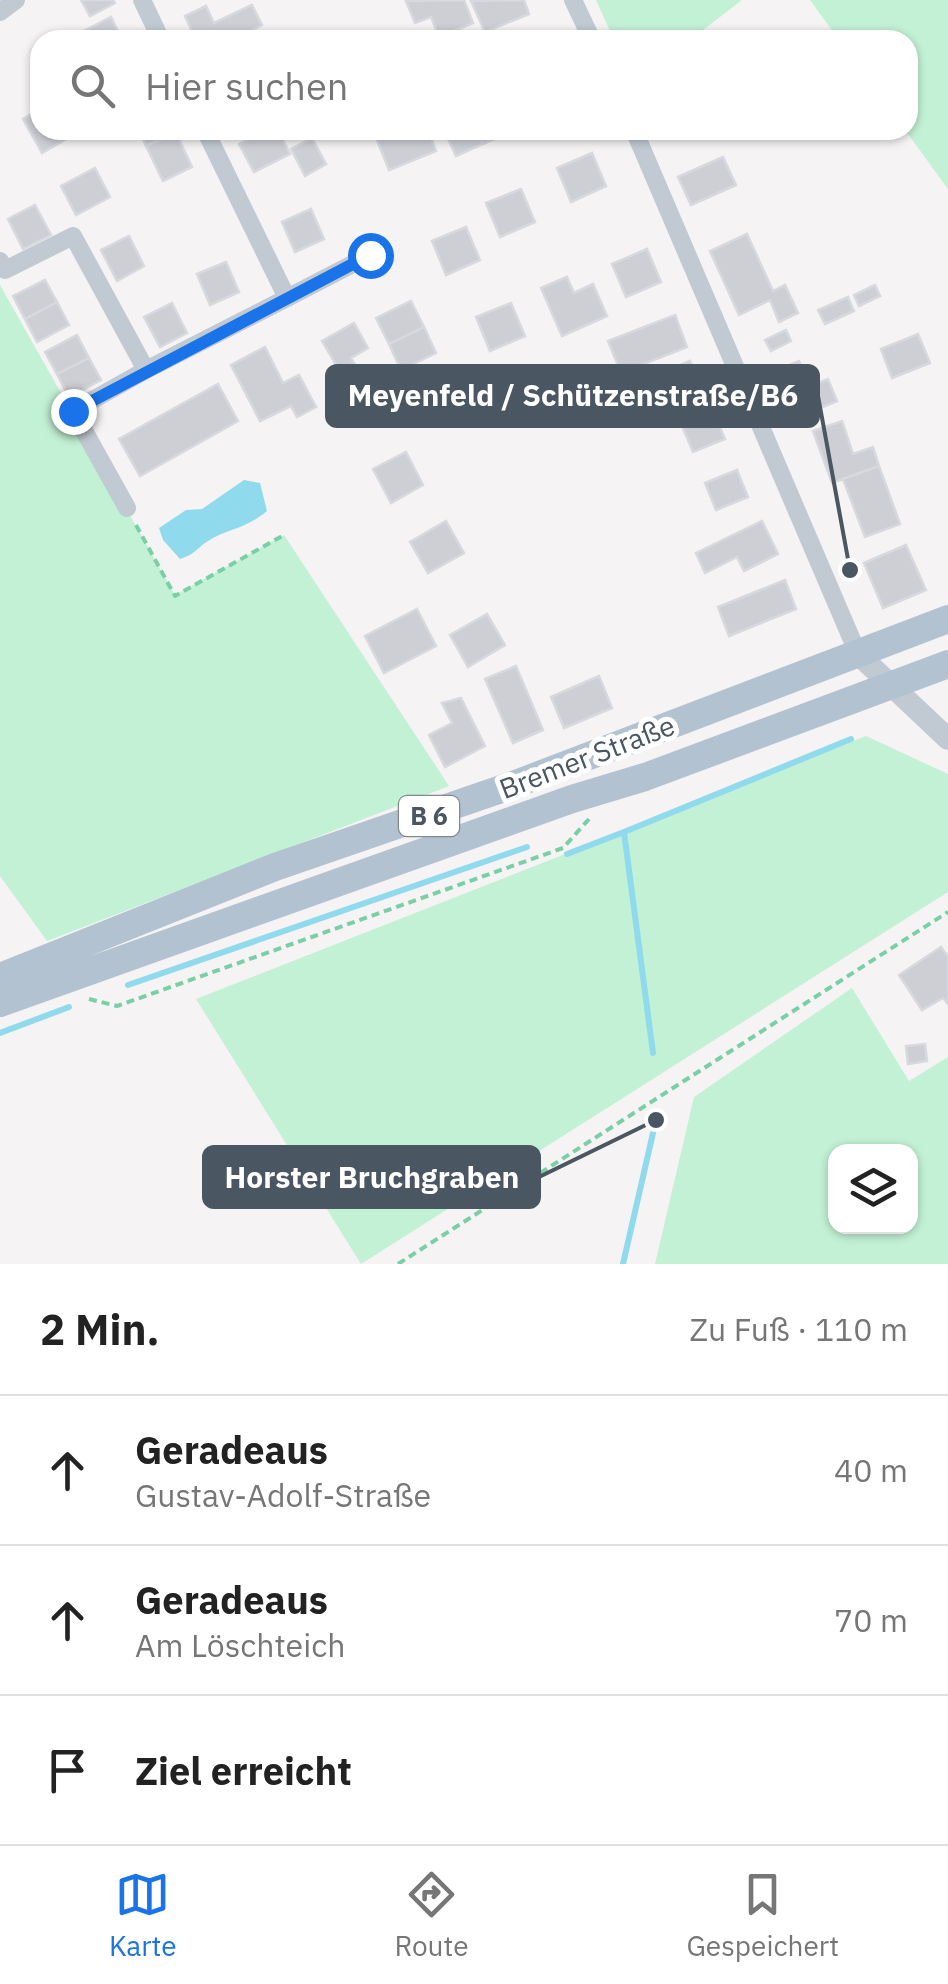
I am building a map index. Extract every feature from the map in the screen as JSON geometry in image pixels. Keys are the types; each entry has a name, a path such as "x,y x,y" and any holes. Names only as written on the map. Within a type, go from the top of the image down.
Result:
{"main road":[{"name":"Bremer Straße","path":"0,977 275,867 513,786 948,619"},
{"name":"Bremer Straße","path":"0,1002 572,799 645,777 948,664"}],"street":[{"path":"0,12 16,0"},
{"path":"142,0 156,30"},
{"path":"573,0 587,30"},
{"path":"210,140 287,298"},
{"path":"638,140 858,654 948,739"},
{"path":"0,261 5,270 72,236 146,370"},
{"path":"126,508 73,411 370,255"}],"path":[{"path":"126,508 175,596 284,535"},
{"path":"86,998 118,1006 562,848 592,816"},
{"path":"398,1264 948,912"}],"green space":[{"path":"596,0 742,0 703,30 610,30"},
{"path":"810,0 948,0 948,189 912,140 918,140 918,30 832,30"},
{"path":"0,285 175,595 284,535 449,786 47,941 0,876"},
{"path":"866,736 948,774 948,892 361,1264 196,999"},
{"path":"852,988 909,1081 948,1057 948,1264 655,1264 694,1097"}],"water":[{"path":"244,480 260,483 267,511 180,559 163,540 159,528 186,510 202,509"}],"building":[{"path":"81,0 113,0 115,3 90,16"},
{"path":"464,0 473,23 456,30 436,30 431,17 415,23 406,1"},
{"path":"524,0 529,14 484,30 471,1"},
{"path":"252,5 262,25 252,30 191,30 185,16 206,6 214,23"},
{"path":"111,17 117,30 86,30"},
{"path":"35,140 65,140 42,153"},
{"path":"160,140 179,140 192,167 163,181 146,146"},
{"path":"247,140 283,140 290,154 254,172 239,144"},
{"path":"313,140 326,164 305,176 291,149"},
{"path":"377,140 432,140 436,151 389,170"},
{"path":"449,140 481,140 483,144 456,156"},
{"path":"592,153 606,186 571,202 557,168"},
{"path":"723,157 736,185 691,205 678,177"},
{"path":"95,168 110,197 76,215 61,186"},
{"path":"521,189 535,222 500,237 486,203"},
{"path":"35,205 51,235 23,249 8,219"},
{"path":"311,209 324,239 295,252 282,222"},
{"path":"466,227 480,260 446,275 432,241"},
{"path":"747,234 773,291 785,285 798,313 779,322 770,300 739,315 710,251"},
{"path":"129,236 144,266 117,281 101,250"},
{"path":"647,249 661,282 626,297 612,264"},
{"path":"226,262 239,292 210,305 197,274"},
{"path":"567,277 574,293 593,284 607,316 562,336 541,288"},
{"path":"45,280 57,302 25,319 13,296"},
{"path":"875,285 880,296 859,306 854,295"},
{"path":"848,297 854,311 825,324 818,310"},
{"path":"411,301 424,327 389,344 376,318"},
{"path":"57,302 69,325 37,342 25,319"},
{"path":"172,303 187,333 160,347 144,317"},
{"path":"511,303 525,336 490,351 476,317"},
{"path":"675,315 687,347 621,373 608,341"},
{"path":"354,323 368,348 351,358 362,377 348,385 322,341"},
{"path":"424,327 436,353 401,370 389,344"},
{"path":"786,330 791,341 771,351 765,340"},
{"path":"918,334 930,363 892,378 881,349"},
{"path":"77,335 89,358 57,374 45,352"},
{"path":"265,347 283,383 299,375 316,407 297,417 291,406 260,421 231,365"},
{"path":"89,358 101,380 69,397 57,374"},
{"path":"690,361 701,387 669,400 659,374"},
{"path":"799,361 810,386 828,379 837,401 787,422 767,374"},
{"path":"218,384 238,421 140,476 119,439"},
{"path":"714,413 725,439 693,452 682,426"},
{"path":"842,421 853,454 873,447 879,466 832,483 813,431"},
{"path":"406,452 423,485 391,503 373,469"},
{"path":"879,466 900,524 865,537 843,479"},
{"path":"737,470 748,497 716,510 705,483"},
{"path":"446,521 464,553 428,573 410,542"},
{"path":"762,521 778,554 744,571 737,557 705,573 696,553"},
{"path":"906,545 926,590 883,608 864,563"},
{"path":"785,580 796,609 729,636 718,607"},
{"path":"417,609 436,646 384,673 365,636"},
{"path":"487,614 505,645 468,667 450,635"},
{"path":"516,666 543,730 513,743 485,679"},
{"path":"599,676 612,708 564,728 551,697"},
{"path":"461,698 485,746 445,767 429,735 452,723 442,703"},
{"path":"941,947 948,957 948,1004 943,998 922,1010 899,975"},
{"path":"925,1044 927,1061 908,1064 906,1046"}],"waterway":[{"path":"653,1053 624,832 851,739"},
{"path":"567,854 624,832"},
{"path":"128,985 527,847"},
{"path":"0,1033 69,1007"},
{"path":"623,1264 656,1120"}],"place":[{"name":"Meyenfeld / Schützenstraße/B6","path":"850,570"},
{"name":"Horster Bruchgraben","path":"656,1120"}],"route":[{"path":"73,411 370,255"}]}
